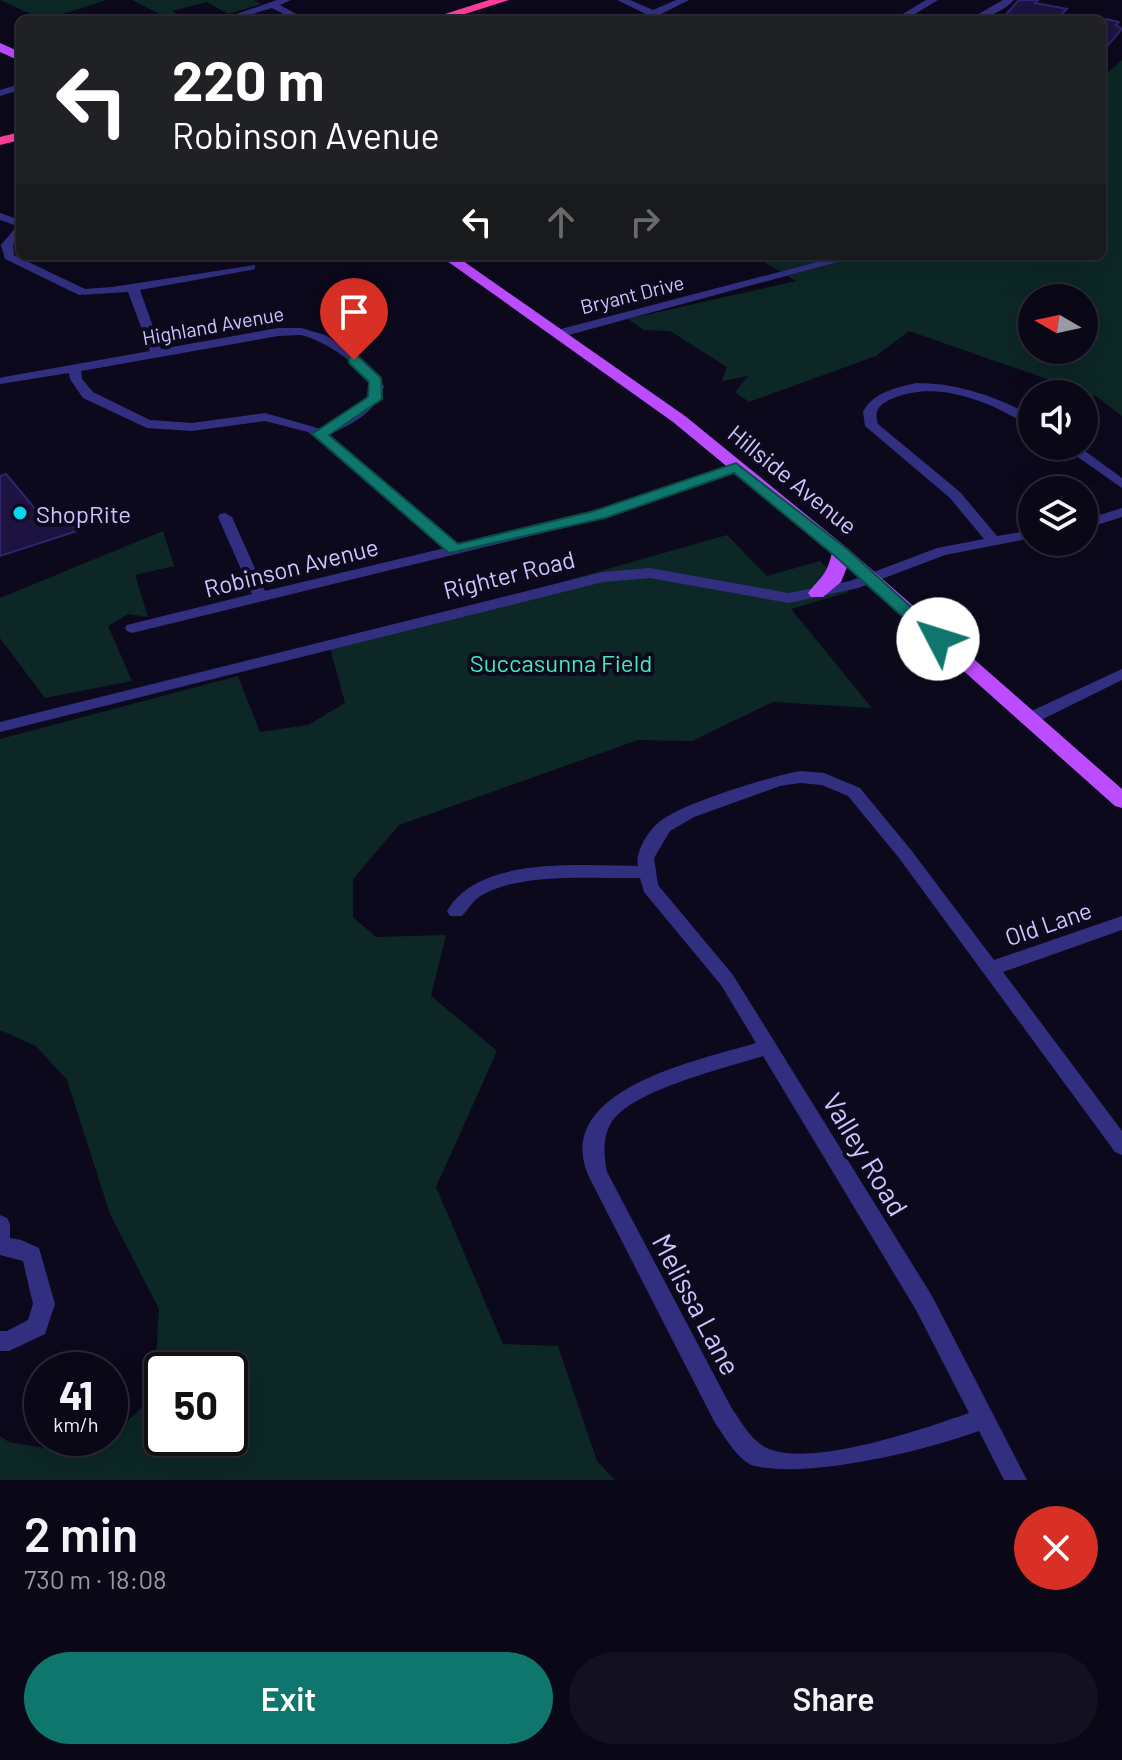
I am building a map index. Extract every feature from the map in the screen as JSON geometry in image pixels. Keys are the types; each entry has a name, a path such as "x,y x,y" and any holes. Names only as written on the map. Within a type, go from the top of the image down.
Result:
{"highway":[{"path":"446,16 503,0"},
{"path":"467,16 523,0"}],"main road":[{"name":"Hillside Avenue","path":"453,260 655,400 841,552 1122,801"},
{"path":"817,593 835,578 841,552"}],"street":[{"path":"236,16 286,0"},
{"path":"622,0 658,16"},
{"path":"645,16 684,0"},
{"path":"905,16 933,0"},
{"path":"984,12 982,6 993,0"},
{"path":"978,16 984,12 997,11 1009,0"},
{"path":"272,4 294,16"},
{"path":"16,232 7,245 9,257 83,293 133,288 251,267"},
{"name":"Bryant Drive","path":"561,333 838,260"},
{"path":"133,288 157,354"},
{"name":"Highland Avenue","path":"2,382 286,331 322,336 371,375 378,386 375,399 364,409 320,434"},
{"path":"74,369 76,379 88,395 147,424 192,427 265,417 293,421 320,434 455,549"},
{"path":"993,540 955,495 872,426 868,417 870,406 913,387 948,388 1018,416"},
{"path":"1089,460 1122,484"},
{"name":"Robinson Avenue","path":"132,628 599,515 736,467"},
{"path":"1098,520 1122,512"},
{"path":"225,517 260,597"},
{"name":"Righter Road","path":"0,727 603,577 650,573 767,596 817,593 942,551 1018,536"},
{"path":"1031,718 1122,674"},
{"path":"456,911 477,889 518,879 547,874 645,872 645,858 664,827 688,813 778,781 800,777 824,779 854,792 867,804 1122,1146"},
{"name":"Valley Road","path":"645,872 650,887 727,980 768,1047 924,1303 1016,1480"},
{"name":"Old Lane","path":"989,969 1122,923"},
{"name":"Melissa Lane","path":"768,1047 634,1093 607,1112 594,1143 597,1173 723,1415 740,1439 760,1457 806,1472 841,1468 983,1419"},
{"path":"0,1224 0,1246 21,1249 32,1255 44,1304 37,1327 9,1341 0,1341"}],"green space":[{"path":"0,0 107,0 57,16 35,16"},
{"path":"132,0 254,0 262,4 228,14 207,2 172,11 181,16 163,16"},
{"path":"1122,60 1122,416 1098,398 1098,380 1050,380 909,331 876,356 749,402 735,392 748,376 722,381 727,367 670,331 644,330 628,319 796,281 761,260 1106,260 1106,74"},
{"path":"163,531 174,566 135,575 148,617 128,614 108,626 132,681 45,698 0,638 0,598"},
{"name":"Succasunna Field","path":"727,535 767,576 820,561 849,592 791,609 872,708 773,702 692,741 638,740 399,825 353,879 353,917 376,937 446,935 431,996 497,1051 436,1187 503,1344 558,1346 597,1461 615,1480 0,1480 0,1436 9,1442 24,1445 24,1456 128,1456 128,1421 142,1407 144,1400 144,1456 248,1456 248,1352 156,1352 159,1309 110,1214 67,1080 36,1046 0,1030 0,739 238,676 260,732 308,725 345,703 330,648"}],"building":[{"path":"1019,0 1038,0 1035,3 1067,9 1060,16 1005,16"},
{"path":"1106,19 1119,22 1116,25 1122,29 1106,47"},
{"name":"ShopRite","path":"6,474 42,517 58,510 77,531 0,556 0,476"}],"place":[{"name":"ShopRite","path":"20,513"}],"route":[{"path":"354,360 376,381 375,399 364,409 320,434 455,549 599,515 736,467 841,552 938,639"}]}
